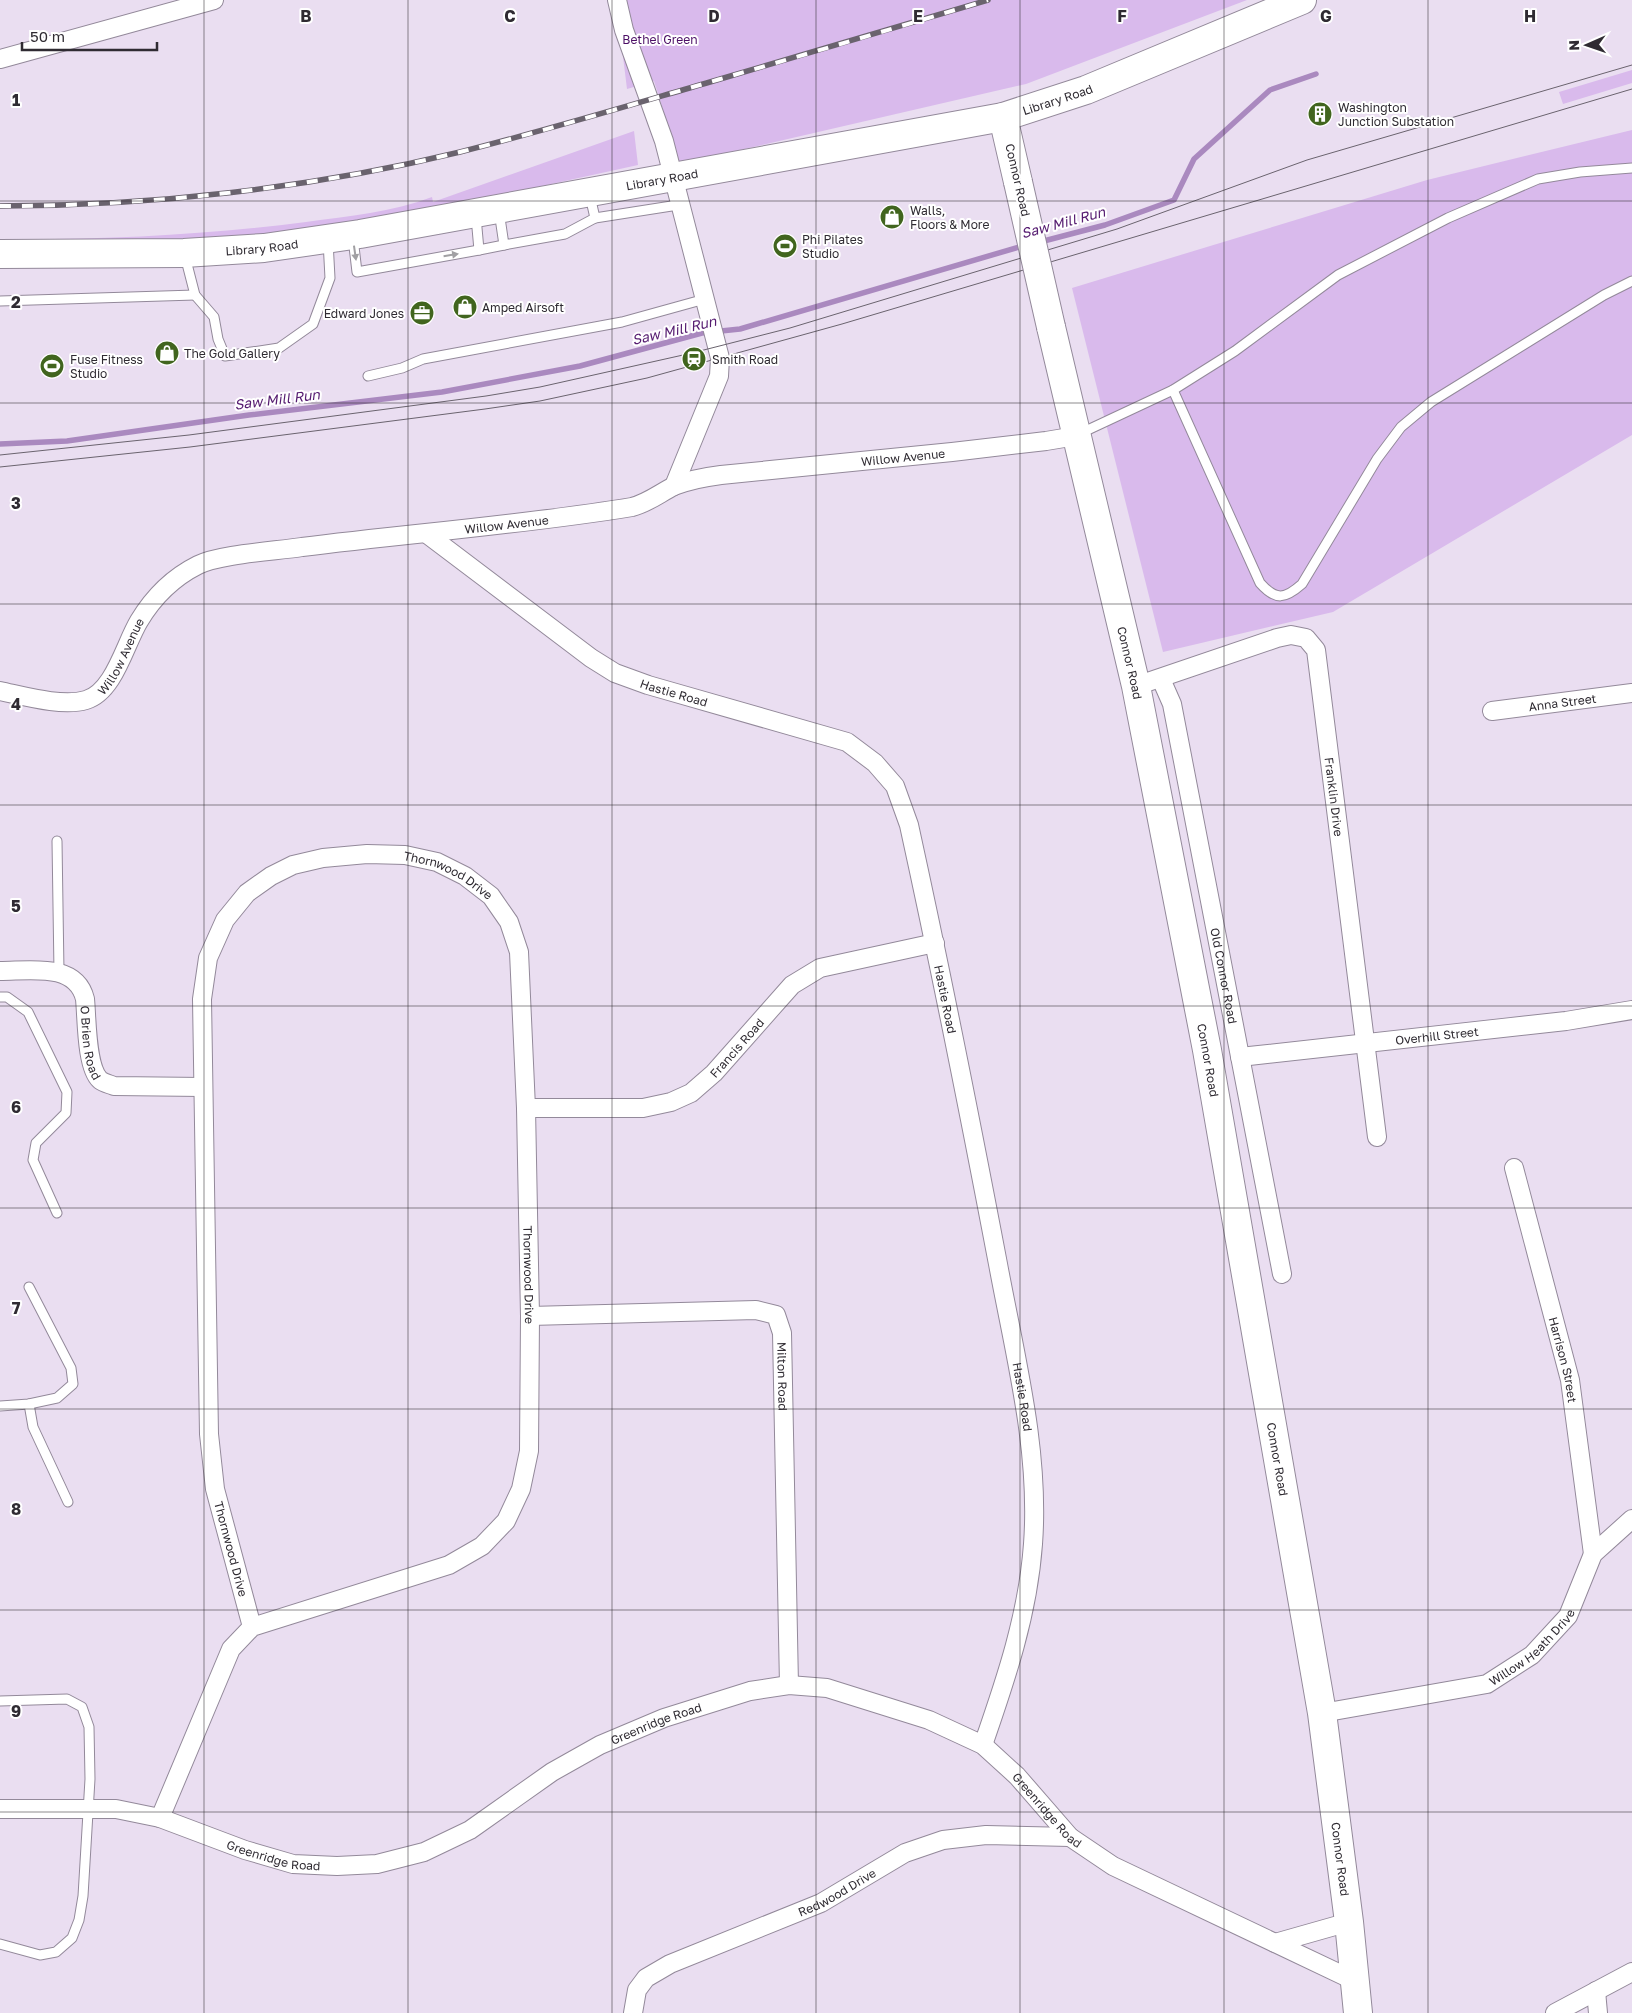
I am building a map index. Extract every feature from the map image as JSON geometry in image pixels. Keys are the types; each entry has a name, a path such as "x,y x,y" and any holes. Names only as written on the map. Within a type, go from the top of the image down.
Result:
{"main road":[{"name":"Library Road","path":"0,254 184,253 264,248 340,237 487,211 592,205 672,178 1003,117 1086,90 1302,0"},
{"name":"Connor Road","path":"1003,117 1076,436 1148,683 1207,1050 1322,1713 1349,1922 1358,2013"}],"street":[{"path":"0,59 214,0"},
{"path":"617,0 624,30 664,141 678,205 714,328 720,358 720,376 674,486"},
{"name":"Willow Avenue","path":"0,691 65,702 85,700 93,697 108,683 139,621 157,596 175,577 201,563 326,544 427,534 632,507 646,503 674,486 720,475 952,452 1076,436"},
{"name":"Hastie Road","path":"427,534 591,658 615,673 847,742 876,763 894,786 909,825 935,943 1023,1400 1034,1477 1033,1544 1025,1605 1013,1656 983,1745"},
{"name":"Franklin Drive","path":"1148,683 1277,638 1291,635 1306,638 1316,650 1377,1137"},
{"name":"Old Connor Road","path":"1148,683 1172,704 1282,1274"},
{"name":"Anna Street","path":"1492,711 1632,693"},
{"name":"Thornwood Drive","path":"160,1818 231,1649 252,1627 450,1565 482,1546 506,1521 521,1489 529,1450 530,1316 526,1108 519,952 509,922 491,896 466,876 437,862 405,856 367,854 323,858 293,865 271,876 247,893 225,920 208,958 202,999 209,1434 215,1489 252,1627"},
{"name":"Francis Road","path":"526,1108 643,1108 671,1102 691,1093 714,1073 792,986 820,968 935,943"},
{"path":"0,971 59,972"},
{"name":"O Brien Road","path":"59,972 75,980 83,992 92,1066 99,1080 114,1086 203,1087"},
{"name":"Overhill Street","path":"1240,1057 1566,1020 1632,1010"},
{"name":"Harrison Street","path":"1514,1168 1570,1380 1594,1554"},
{"name":"Milton Road","path":"530,1316 756,1310 776,1315 782,1333 788,1686"},
{"name":"Willow Heath Drive","path":"1322,1713 1487,1684 1532,1655 1568,1616 1594,1554 1632,1519"},
{"name":"Greenridge Road","path":"0,1809 88,1807 116,1809 160,1818 245,1850 293,1864 337,1866 377,1864 424,1852 470,1830 552,1772 600,1745 664,1718 750,1691 788,1686 827,1688 929,1720 983,1745 1017,1776 1070,1837 1113,1866 1355,1981"},
{"name":"Redwood Drive","path":"634,2013 637,1990 646,1978 654,1973 670,1964 821,1902 906,1853 943,1840 986,1835 1070,1837"},
{"path":"1275,1943 1349,1922"},
{"path":"1555,2013 1632,1972"},
{"path":"1596,1991 1598,2013"}],"lane":[{"path":"1076,436 1173,390 1235,351 1338,275 1448,218 1538,179 1580,172 1632,168"},
{"path":"340,237 357,272 566,234 592,205 678,205"},
{"path":"487,211 504,245"},
{"path":"479,250 487,211"},
{"path":"184,253 195,296 214,317 218,339 225,356 279,348 313,324 330,278 340,237"},
{"path":"1173,390 1260,583 1268,593 1279,596 1290,594 1302,584 1378,459 1401,427 1430,402 1604,295 1632,281"},
{"path":"0,301 195,296"},
{"path":"368,376 402,368 423,360 622,322 705,299"},
{"path":"57,841 59,972"},
{"path":"0,997 7,997 28,1012 67,1092 66,1113 36,1143 33,1160 57,1213"},
{"path":"0,1406 29,1404 57,1398 73,1384 71,1368 30,1287"},
{"path":"29,1404 33,1427 68,1502"},
{"path":"0,1701 67,1698 82,1707 89,1727 88,1807 83,1896 79,1920 72,1938 56,1952 40,1955 0,1944"}],"green space":[{"name":"Bethel Green","path":"616,0 1247,0 1026,84 680,164 654,81 627,89"},
{"path":"1632,70 1632,83 1563,104 1559,92"},
{"path":"1632,130 1632,435 1333,612 1163,652 1072,288 1427,180"},
{"path":"634,131 638,165 410,215 210,241 0,245 0,239 77,239 153,236 268,227 370,213 432,197 433,202"}],"waterway":[{"name":"Saw Mill Run","path":"1040,242 1105,225 1174,200 1194,159 1270,90 1316,74"},
{"name":"Saw Mill Run","path":"0,444 67,441 249,415 442,392 580,366 702,333 740,329 1026,245"}],"tram line":[{"path":"0,455 189,435 486,396 540,387 692,353 790,328 1117,229 1307,160 1632,65"},
{"path":"0,467 190,447 485,409 540,401 647,378 842,324 1632,89"}],"railway":[{"path":"0,206 115,203 173,198 289,185 404,165 554,127 988,0"}],"place":[{"name":"Washington Junction Substation","path":"1320,114"},
{"name":"Walls, Floors & More","path":"892,217"},
{"name":"Phi Pilates Studio","path":"785,246"},
{"name":"Amped Airsoft","path":"465,307"},
{"name":"Edward Jones","path":"422,313"},
{"name":"The Gold Gallery","path":"167,353"},
{"name":"Smith Road","path":"694,359"},
{"name":"Fuse Fitness Studio","path":"52,366"}]}
